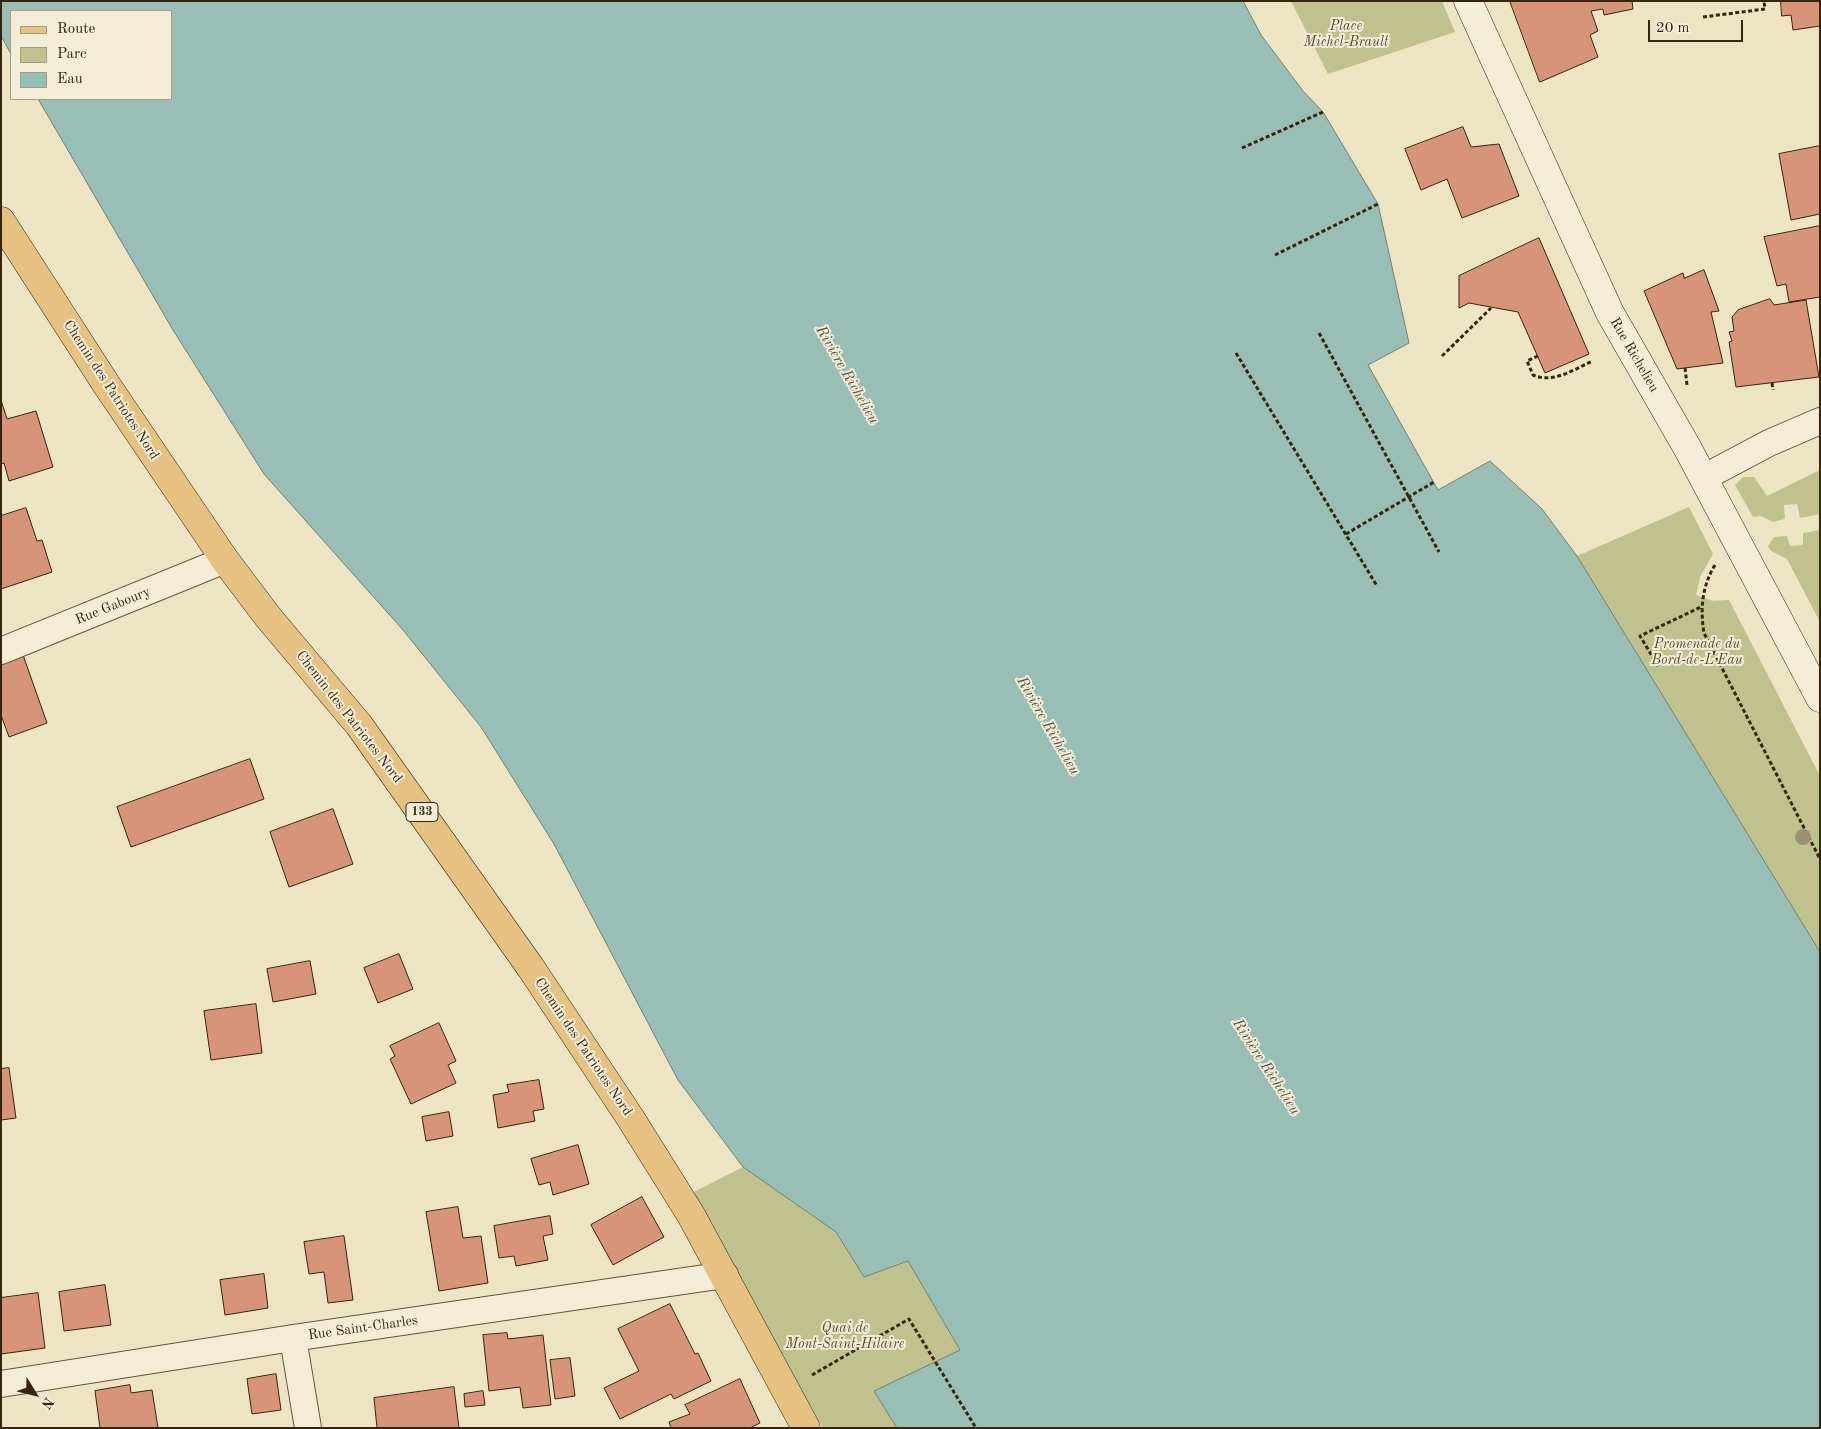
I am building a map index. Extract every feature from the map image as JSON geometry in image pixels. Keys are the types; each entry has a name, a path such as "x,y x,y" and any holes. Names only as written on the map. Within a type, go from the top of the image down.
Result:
{"main road":[{"name":"Rue Richelieu","path":"1468,1 1610,313 1703,478 1820,698"},
{"name":"Chemin des Patriotes Nord","path":"1,220 106,384 226,560 268,617 360,725 514,943 631,1118 726,1276 806,1428"}],"street":[{"path":"1703,478 1769,443 1820,421"},
{"name":"Rue Gaboury","path":"1,651 226,560"},
{"name":"Rue Saint-Charles","path":"1,1384 293,1338 726,1276"},
{"path":"293,1338 308,1428"}],"path":[{"path":"1703,18 1765,8 1764,1"},
{"path":"1242,148 1323,112"},
{"path":"1275,255 1378,204"},
{"path":"1442,356 1491,308"},
{"path":"1319,333 1439,552"},
{"path":"1236,354 1377,586"},
{"path":"1538,356 1527,362 1532,375 1543,380 1553,379 1593,361"},
{"path":"1685,368 1688,394"},
{"path":"1772,383 1773,390"},
{"path":"1346,534 1434,482"},
{"path":"1717,563 1708,579 1701,608 1704,633 1708,645 1820,859"},
{"path":"1658,666 1640,636 1701,608"},
{"path":"786,1390 909,1320 976,1428"}],"green space":[{"name":"Place Michel-Brault","path":"1291,1 1442,1 1455,32 1328,74"},
{"path":"1820,470 1820,514 1800,518 1797,504 1784,505 1785,519 1773,522 1761,516 1753,517 1735,485 1743,477 1754,477 1767,496"},
{"name":"Promenade du Bord-de-L'Eau","path":"1689,507 1713,554 1700,577 1696,595 1713,601 1729,600 1820,776 1820,952 1577,556"},
{"path":"1820,530 1820,622 1787,559 1771,551 1768,546 1774,537 1787,536 1790,546 1803,545 1803,533"},
{"name":"Quai de Mont-Saint-Hilaire","path":"743,1167 836,1232 864,1277 908,1261 960,1350 875,1391 897,1428 823,1428 692,1193"}],"water":[{"name":"Rivière Richelieu","path":"1,1 1243,1 1261,35 1303,91 1323,112 1378,204 1409,343 1368,365 1438,490 1490,461 1542,509 1577,556 1820,952 1820,1428 897,1428 874,1391 960,1350 908,1261 864,1277 836,1232 743,1167 678,1080 554,844 481,727 403,630 264,474 173,330 39,100 172,100 172,10 10,10 10,52 1,36"}],"building":[{"path":"1510,1 1632,1 1633,9 1604,15 1603,9 1591,11 1598,31 1590,35 1598,57 1540,82"},
{"path":"1781,1 1820,1 1820,26 1793,30 1791,15 1782,16"},
{"path":"1463,127 1471,147 1499,144 1519,196 1462,218 1447,179 1421,190 1405,149"},
{"path":"1820,146 1820,214 1791,220 1779,154"},
{"path":"1820,226 1820,297 1789,302 1786,284 1777,286 1764,237"},
{"path":"1539,238 1589,354 1545,373 1518,312 1469,303 1459,308 1459,276"},
{"path":"1704,270 1719,311 1711,312 1723,363 1677,369 1644,291 1683,273 1684,278"},
{"path":"1770,299 1774,305 1806,300 1819,377 1736,387 1729,342 1732,341 1729,332 1734,331 1732,317 1738,310"},
{"path":"1,400 7,419 36,411 53,467 9,481 4,463 1,464"},
{"path":"26,508 37,541 42,540 52,572 1,589 1,516"},
{"path":"23,655 47,723 9,737 1,715 1,663"},
{"path":"250,759 264,799 131,847 117,807"},
{"path":"333,809 353,864 289,887 270,832"},
{"path":"399,954 413,989 378,1003 364,968"},
{"path":"310,961 316,994 273,1002 267,969"},
{"path":"256,1004 262,1053 211,1060 204,1011"},
{"path":"439,1023 456,1061 448,1065 456,1083 411,1104 390,1059 395,1056 390,1046"},
{"path":"9,1068 16,1118 1,1120 1,1069"},
{"path":"539,1080 544,1109 533,1111 535,1121 498,1128 493,1095 509,1092 507,1085"},
{"path":"449,1112 453,1136 426,1141 422,1117"},
{"path":"578,1145 589,1184 553,1195 550,1182 539,1185 531,1159"},
{"path":"642,1197 664,1237 613,1265 591,1225"},
{"path":"458,1207 463,1238 481,1236 488,1283 439,1291 426,1212"},
{"path":"550,1216 553,1234 543,1236 548,1260 516,1266 514,1256 499,1258 494,1226"},
{"path":"344,1236 353,1300 328,1303 324,1272 309,1274 304,1242"},
{"path":"264,1274 268,1308 225,1315 220,1280"},
{"path":"105,1285 111,1325 64,1331 59,1292"},
{"path":"38,1293 45,1348 1,1354 1,1298"},
{"path":"670,1304 695,1354 698,1353 711,1381 674,1399 671,1394 620,1419 604,1388 639,1371 618,1329"},
{"path":"507,1333 508,1339 543,1335 551,1405 523,1408 520,1387 489,1391 483,1335"},
{"path":"570,1358 575,1396 555,1399 550,1360"},
{"path":"276,1374 281,1410 252,1414 247,1379"},
{"path":"740,1379 760,1423 750,1428 671,1428 669,1422 690,1414 685,1405"},
{"path":"130,1385 131,1393 152,1390 158,1428 100,1428 95,1391"},
{"path":"454,1387 459,1428 377,1428 374,1398"},
{"path":"483,1391 485,1405 465,1407 464,1394"}]}
